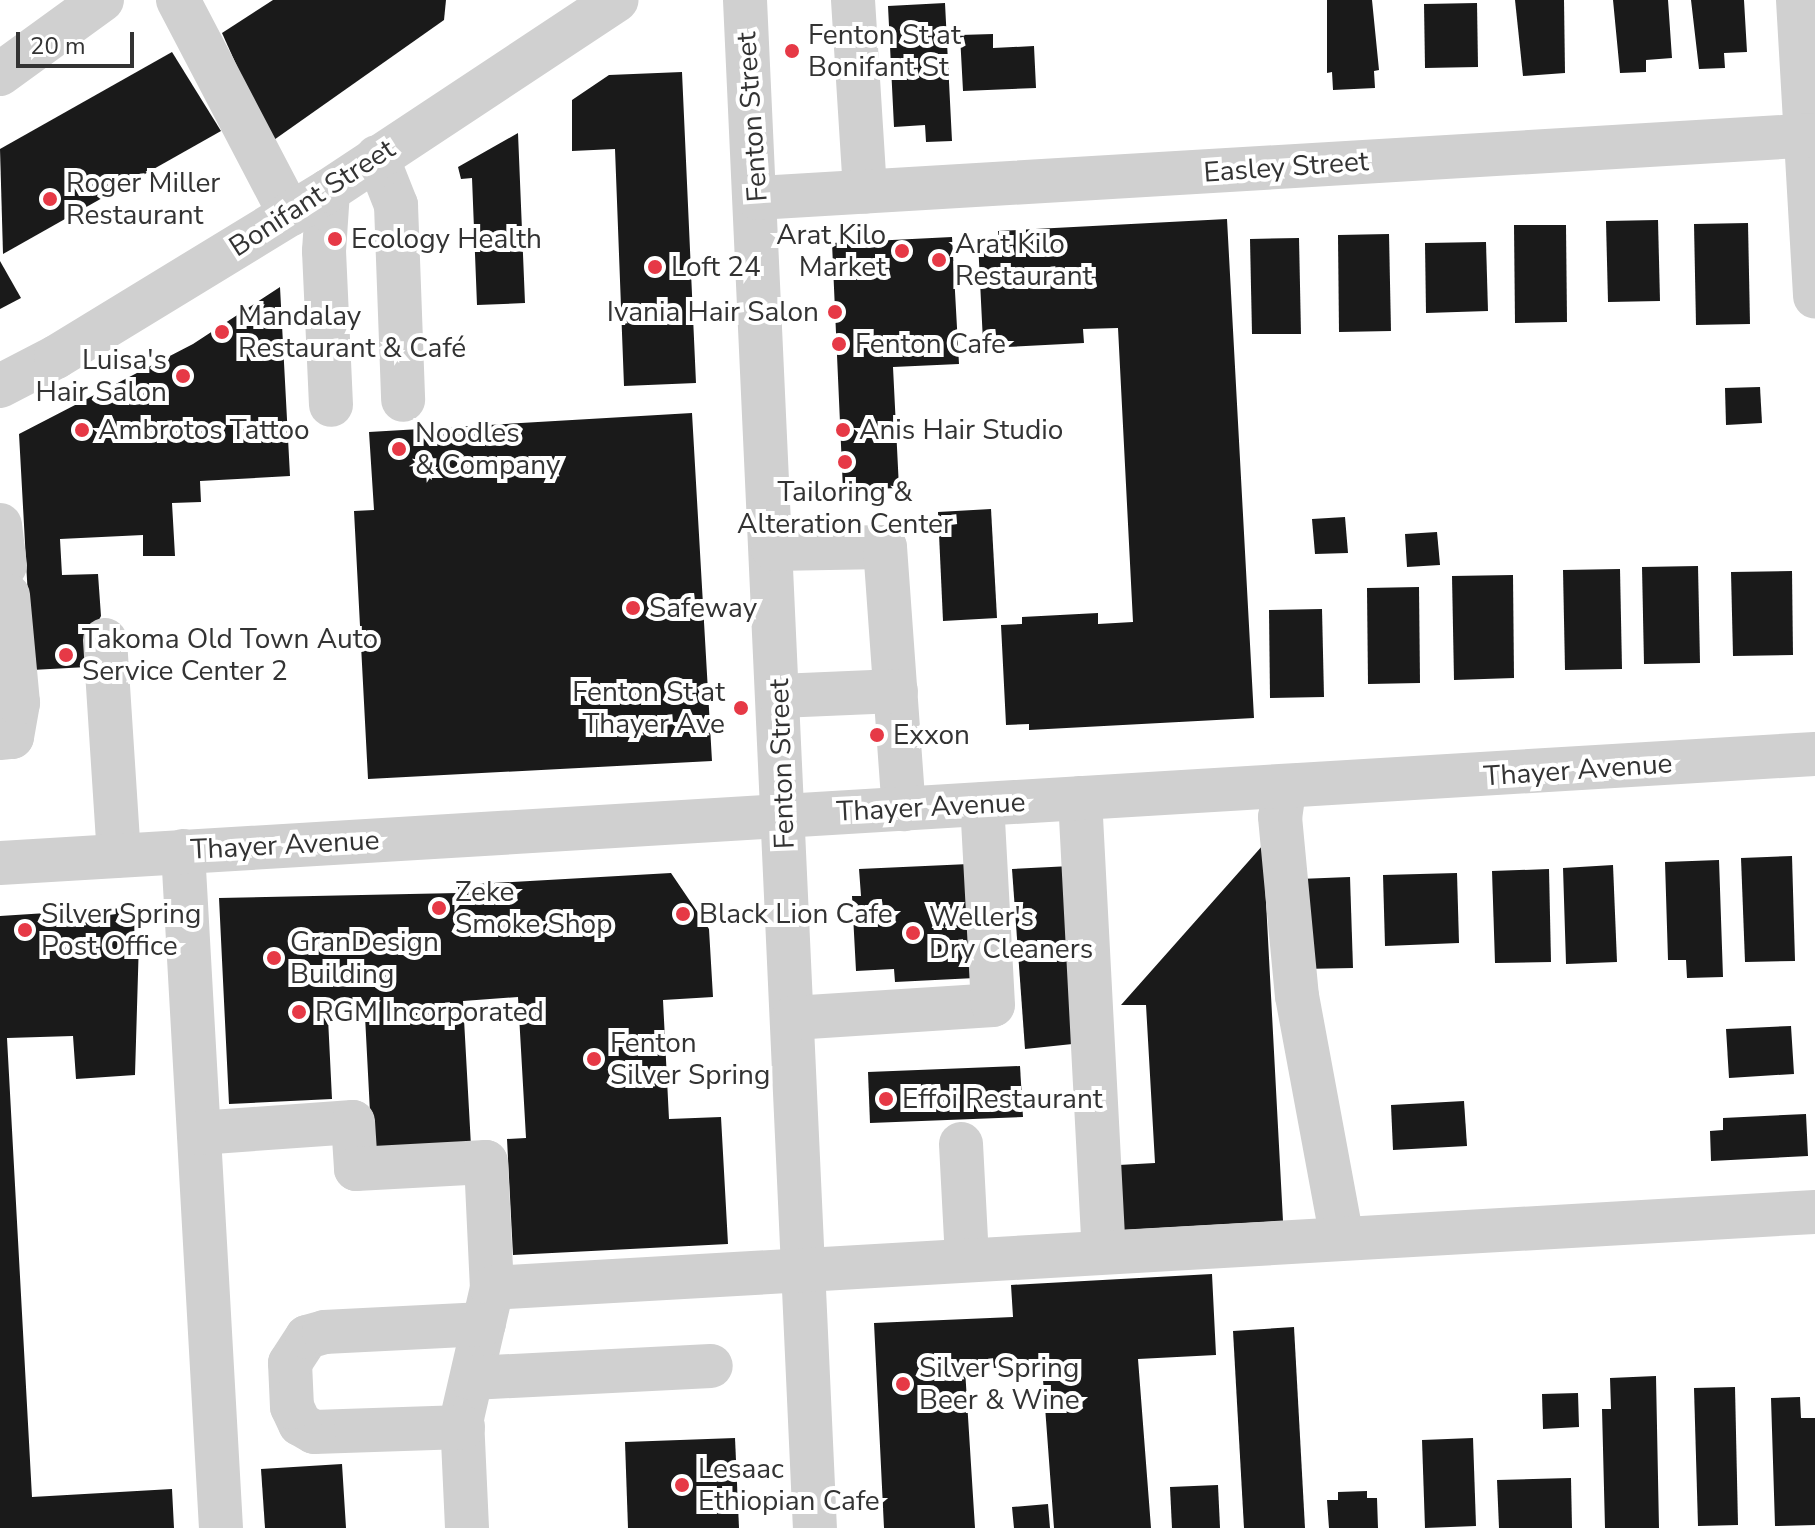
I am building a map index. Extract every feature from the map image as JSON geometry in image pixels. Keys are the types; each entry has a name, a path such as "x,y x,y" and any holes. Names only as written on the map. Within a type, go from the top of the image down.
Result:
{"street":[{"path":"0,74 102,0"},
{"path":"178,0 290,214"},
{"name":"Bonifant Street","path":"0,386 56,357 328,191 617,0"},
{"name":"Fenton Street","path":"745,0 758,198 815,1528"},
{"path":"853,0 865,192"},
{"path":"1798,0 1810,135 1815,297"},
{"name":"Easley Street","path":"758,198 1810,135"},
{"path":"377,157 396,205 403,400"},
{"path":"328,191 324,251 331,405"},
{"path":"773,549 885,547 904,809"},
{"path":"0,738 12,737 18,703 4,562"},
{"path":"105,640 119,856"},
{"path":"779,696 896,691"},
{"name":"Thayer Avenue","path":"0,863 1080,798 1284,790 1815,754"},
{"path":"1284,790 1280,817 1297,996 1342,1238"},
{"path":"1080,798 1104,1251"},
{"path":"793,1018 993,1005 982,804"},
{"path":"183,851 221,1528"},
{"path":"199,1133 353,1122 356,1169 486,1162 488,1306 463,1427 467,1528"},
{"path":"961,1144 967,1259"},
{"path":"463,1427 314,1432 300,1424 292,1407 290,1363 296,1347 324,1332 488,1306 804,1267 1815,1212"},
{"path":"472,1378 711,1366"}],"building":[{"path":"273,0 446,0 444,20 271,142 222,33"},
{"path":"1327,0 1372,0 1379,70 1374,71 1375,88 1333,90 1332,72 1327,73"},
{"path":"1515,0 1564,0 1565,73 1523,76"},
{"path":"1613,0 1668,0 1672,58 1646,60 1646,72 1620,73"},
{"path":"1691,0 1744,0 1747,52 1724,53 1725,68 1699,69"},
{"path":"945,3 952,141 926,142 925,125 894,127 888,6"},
{"path":"1477,3 1478,67 1425,68 1424,4"},
{"path":"993,34 993,48 1034,46 1036,88 963,91 960,35"},
{"name":"Roger Miller Restaurant","path":"172,52 221,131 3,254 0,149"},
{"name":"Loft 24","path":"682,72 696,383 624,386 615,149 572,151 572,100 609,75"},
{"path":"518,133 525,303 477,305 472,178 461,179 458,167"},
{"path":"1227,219 1254,718 1029,730 1029,724 1006,725 1001,625 1022,624 1022,617 1098,613 1098,624 1133,622 1118,328 1083,329 1084,343 1006,347 1006,341 983,342 978,241 999,240 998,231"},
{"path":"1658,220 1660,301 1608,302 1606,221"},
{"path":"1748,223 1750,324 1696,325 1694,224"},
{"path":"1514,225 1566,225 1567,322 1515,323"},
{"path":"1389,234 1391,331 1339,332 1338,235"},
{"path":"952,237 959,364 893,367 899,488 843,490 832,243"},
{"path":"1299,238 1301,334 1252,334 1250,239"},
{"path":"1486,242 1488,311 1426,313 1425,243"},
{"path":"0,261 21,298 0,309"},
{"path":"280,287 290,476 200,481 201,502 172,503 175,556 143,556 143,535 60,539 62,575 98,574 101,616 85,647 87,667 32,670 19,434 193,344"},
{"path":"1760,387 1762,423 1726,425 1725,388"},
{"path":"692,413 712,761 368,779 354,511 374,510 369,432"},
{"path":"991,509 997,618 943,621 938,512"},
{"path":"1345,517 1348,553 1315,554 1312,519"},
{"path":"1437,532 1440,565 1407,567 1405,534"},
{"path":"1698,566 1700,663 1644,664 1642,567"},
{"path":"1620,569 1622,669 1565,670 1563,570"},
{"path":"1792,571 1793,655 1733,656 1731,572"},
{"path":"1513,575 1514,678 1454,680 1452,576"},
{"path":"1419,587 1420,683 1368,684 1367,588"},
{"path":"1322,609 1324,697 1270,698 1269,610"},
{"path":"1263,845 1283,1221 1123,1230 1119,1165 1155,1163 1146,1005 1121,1005"},
{"path":"1792,856 1795,961 1745,962 1741,858"},
{"path":"1719,860 1723,977 1687,978 1686,960 1668,960 1665,862"},
{"name":"Weller's Dry Cleaners","path":"969,864 975,978 895,982 894,969 856,971 852,896 861,896 859,869"},
{"path":"1613,865 1617,962 1566,964 1563,868"},
{"path":"1071,866 1082,1043 1025,1049 1012,869"},
{"path":"1549,869 1551,962 1495,963 1492,871"},
{"path":"671,873 709,929 713,997 663,1000 669,1119 721,1117 728,1244 513,1255 507,1139 526,1138 518,997 463,1001 471,1146 372,1151 365,1016 328,1018 332,1099 229,1104 219,898 458,893 458,885"},
{"path":"1457,873 1459,943 1385,946 1383,875"},
{"path":"1350,877 1353,968 1302,969 1299,879"},
{"path":"140,907 135,1075 76,1079 73,1036 7,1038 32,1497 172,1489 174,1528 0,1528 0,916"},
{"path":"1791,1026 1794,1074 1729,1078 1726,1029"},
{"path":"1020,1066 1023,1117 870,1123 868,1072"},
{"path":"1464,1101 1467,1146 1393,1150 1391,1105"},
{"path":"1806,1114 1808,1156 1711,1161 1710,1131 1723,1130 1723,1118"},
{"path":"1212,1274 1216,1355 1138,1359 1151,1528 1054,1528 1042,1366 965,1369 975,1528 884,1528 874,1323 1013,1317 1011,1285"},
{"path":"1294,1327 1305,1528 1244,1528 1233,1331"},
{"path":"1656,1376 1659,1528 1605,1528 1602,1409 1611,1409 1610,1378"},
{"path":"1735,1387 1738,1525 1698,1526 1694,1388"},
{"path":"1578,1393 1579,1427 1543,1429 1542,1394"},
{"path":"1800,1397 1801,1418 1815,1418 1815,1525 1775,1526 1771,1398"},
{"name":"Lesaac Ethiopian Cafe","path":"735,1438 739,1528 628,1528 625,1442"},
{"path":"1473,1438 1476,1526 1425,1528 1422,1440"},
{"path":"342,1464 346,1528 265,1528 261,1469"},
{"path":"1571,1478 1572,1528 1499,1528 1497,1480"},
{"path":"1218,1485 1220,1528 1172,1528 1170,1487"},
{"path":"1367,1491 1367,1498 1377,1498 1378,1528 1329,1528 1327,1500 1338,1500 1338,1492"},
{"path":"1048,1504 1050,1528 1014,1528 1012,1507"}],"place":[{"name":"Fenton St at Bonifant St","path":"792,51"},
{"name":"Roger Miller Restaurant","path":"50,199"},
{"name":"Ecology Health","path":"335,239"},
{"name":"Arat Kilo Market","path":"902,251"},
{"name":"Arat Kilo Restaurant","path":"939,260"},
{"name":"Loft 24","path":"655,267"},
{"name":"Ivania Hair Salon","path":"835,312"},
{"name":"Mandalay Restaurant & Café","path":"222,332"},
{"name":"Fenton Cafe","path":"839,344"},
{"name":"Luisa's Hair Salon","path":"183,376"},
{"name":"Ambrotos Tattoo","path":"82,430"},
{"name":"Anis Hair Studio","path":"843,430"},
{"name":"Noodles & Company","path":"399,449"},
{"name":"Tailoring & Alteration Center","path":"845,462"},
{"name":"Safeway","path":"633,608"},
{"name":"Takoma Old Town Auto Service Center 2","path":"66,655"},
{"name":"Fenton St at Thayer Ave","path":"741,708"},
{"name":"Exxon","path":"877,735"},
{"name":"Zeke Smoke Shop","path":"439,908"},
{"name":"Black Lion Cafe","path":"683,914"},
{"name":"Silver Spring Post Office","path":"25,930"},
{"name":"Weller's Dry Cleaners","path":"913,933"},
{"name":"GranDesign Building","path":"274,958"},
{"name":"RGM Incorporated","path":"299,1012"},
{"name":"Fenton Silver Spring","path":"594,1059"},
{"name":"Effoi Restaurant","path":"886,1099"},
{"name":"Silver Spring Beer & Wine","path":"903,1384"},
{"name":"Lesaac Ethiopian Cafe","path":"682,1485"}]}
